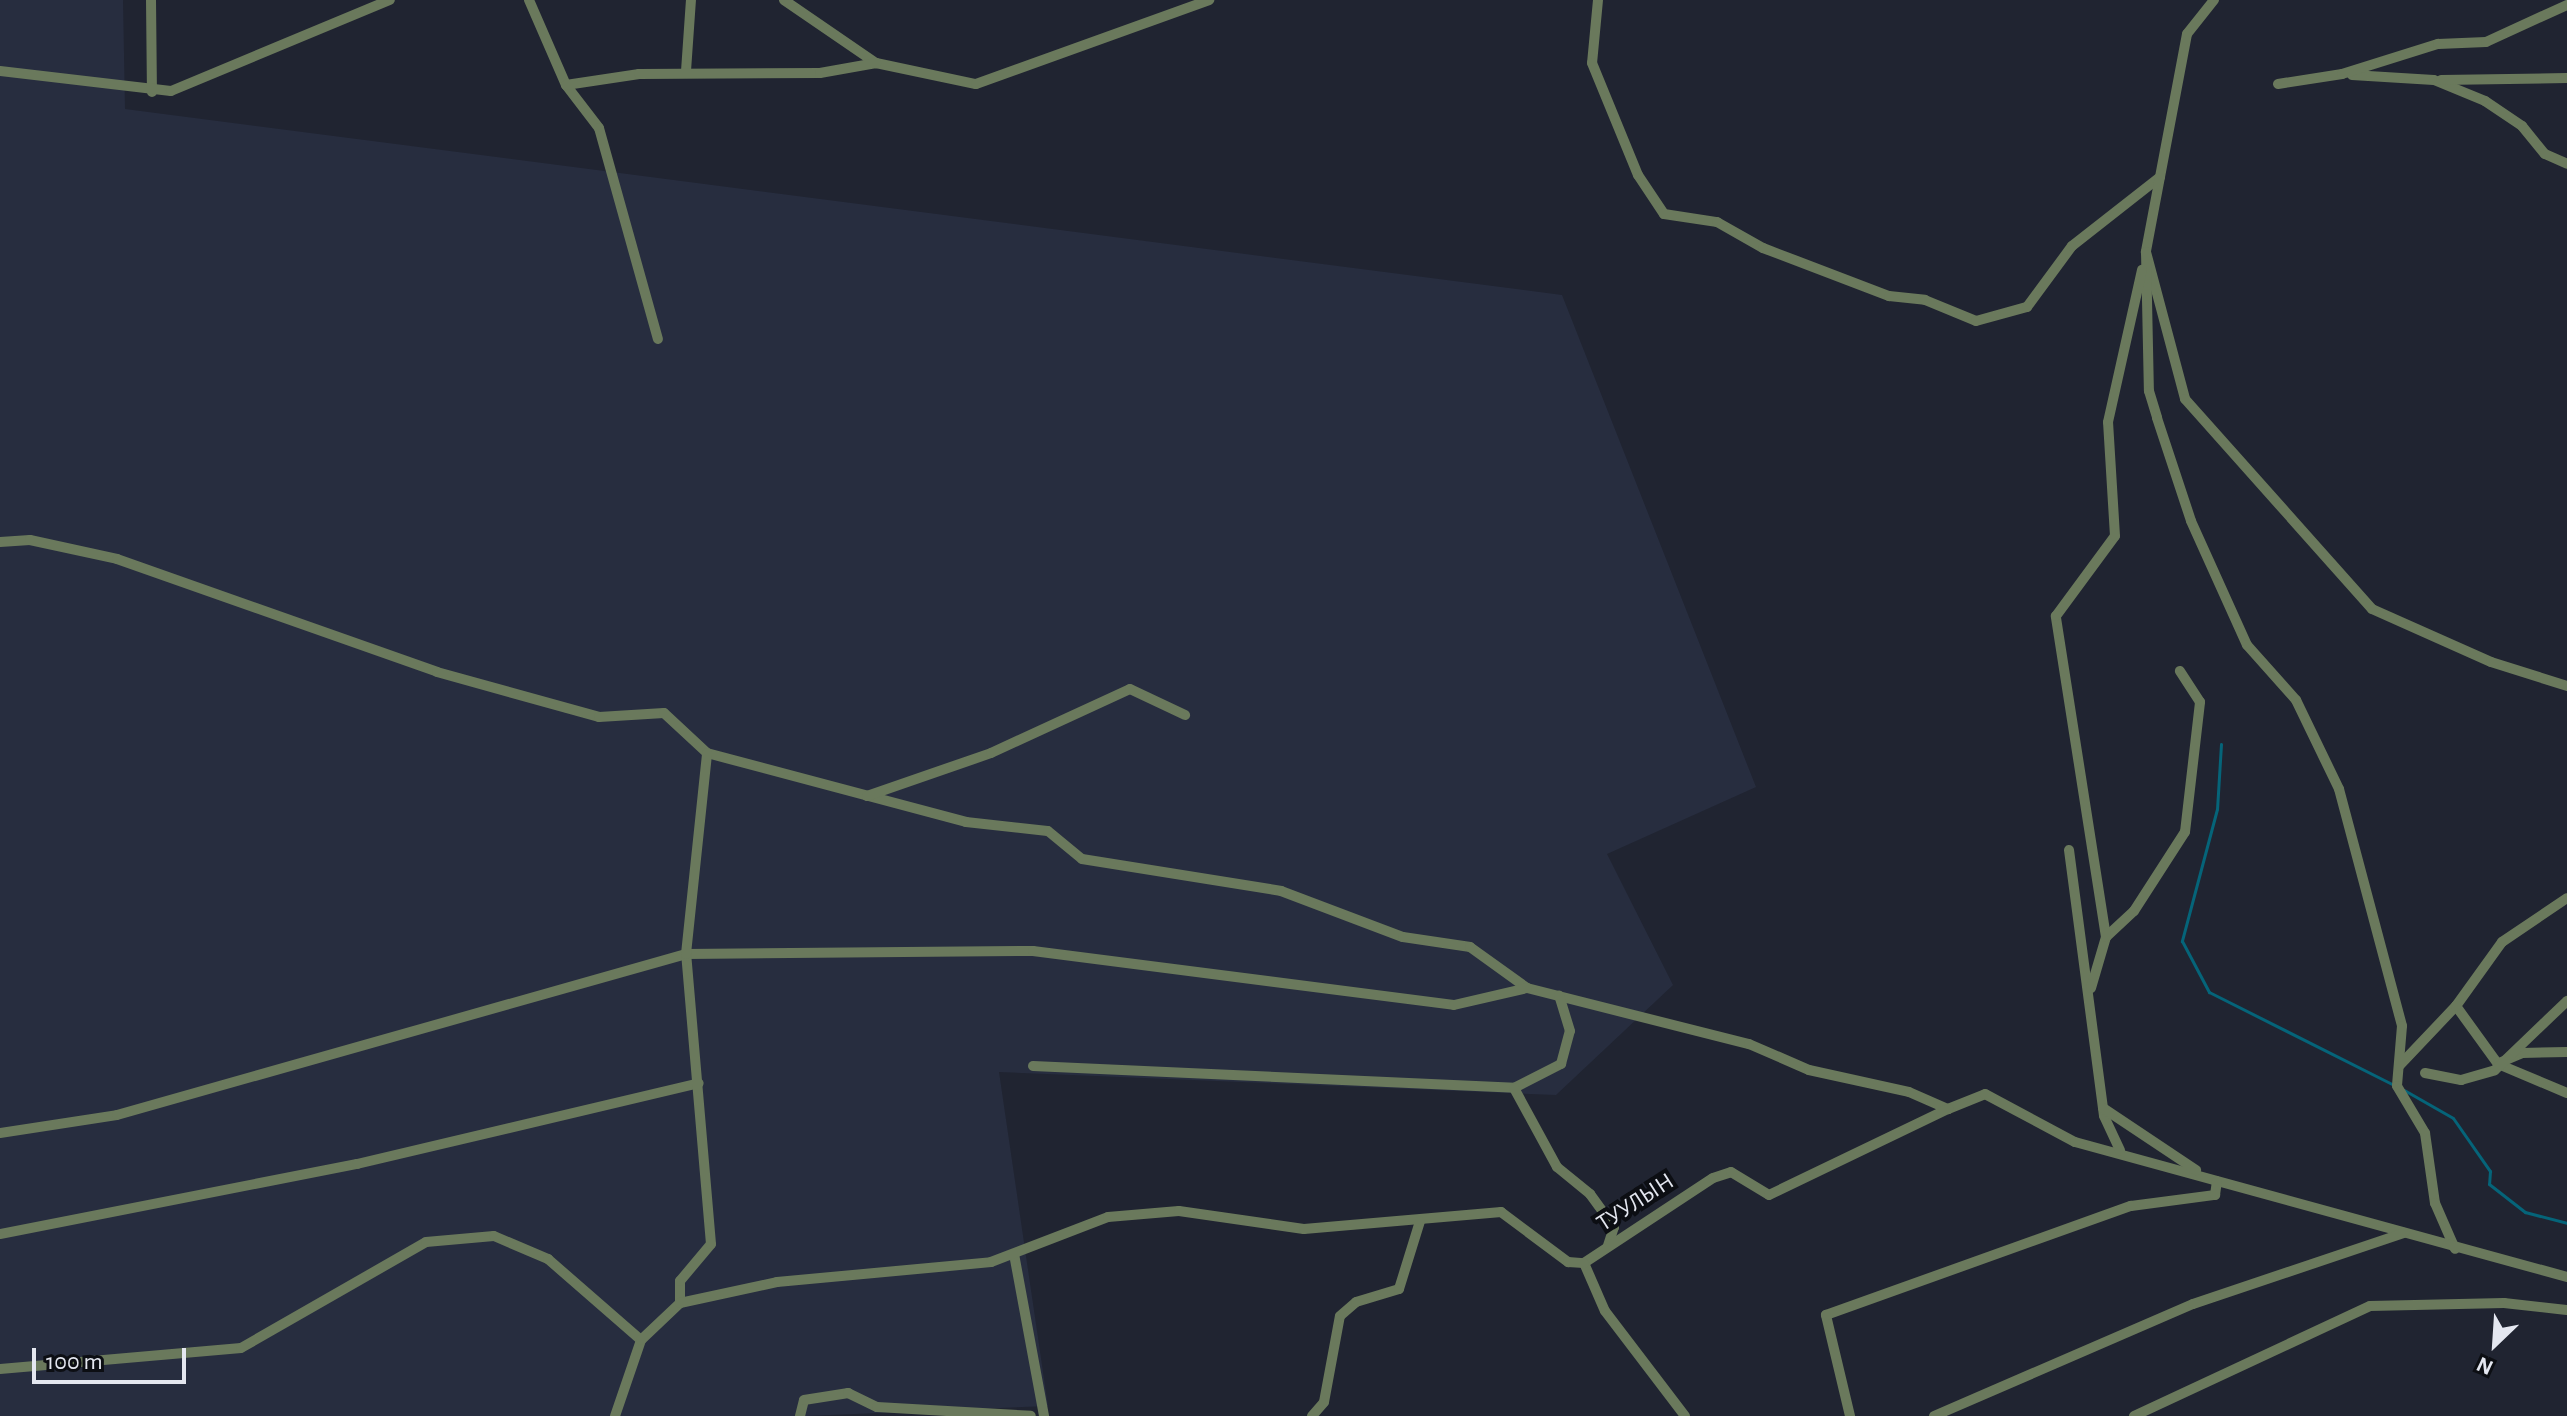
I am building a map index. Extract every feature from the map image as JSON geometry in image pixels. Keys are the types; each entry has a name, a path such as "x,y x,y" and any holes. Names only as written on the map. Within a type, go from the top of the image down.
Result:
{"street":[{"path":"151,0 152,92"},
{"path":"0,71 152,92 186,87 390,0"},
{"path":"529,0 566,85 599,128 658,339"},
{"path":"686,71 691,0"},
{"path":"784,0 876,63"},
{"path":"566,85 686,71 820,73 876,63 976,84 1209,0"},
{"path":"1598,0 1592,63 1638,175 1664,214 1717,222 1763,248 1889,296 1925,300 1976,321 2027,307 2072,246 2160,176"},
{"path":"2091,988 2106,937 2056,616 2115,536 2108,422 2146,252 2187,34 2214,0"},
{"path":"2278,84 2342,74 2438,44 2486,42 2567,5"},
{"path":"2342,74 2434,80 2567,78"},
{"path":"2434,80 2485,101 2567,164"},
{"path":"2146,252 2185,399 2372,609 2491,662 2567,686"},
{"path":"2146,252 2153,404 2191,521 2247,645 2296,700 2339,789 2402,1026 2397,1086 2425,1133 2435,1203 2455,1249"},
{"path":"0,542 30,540 117,559 437,672 599,717 664,713 707,753 1010,832 1048,831 1082,859 1281,891 1403,937 1470,947 1527,988 1749,1044 1809,1070 1909,1092 1948,1109 1985,1094 2075,1142 2120,1151 2455,1249 2567,1277"},
{"path":"2106,937 2134,911 2185,832 2200,702 2180,671"},
{"path":"867,796 991,753 1130,689 1185,715"},
{"path":"680,1303 680,1281 711,1244 686,954 707,753"},
{"path":"2069,850 2091,988 2103,1108 2120,1151"},
{"path":"2399,1066 2456,1006 2502,942 2564,902"},
{"path":"0,1133 117,1115 686,954 1033,951 1454,1005 1527,988"},
{"path":"1033,1066 1514,1088 1561,1064 1570,1031 1559,996"},
{"path":"2425,1073 2478,1078 2498,1064 2567,1001"},
{"path":"2456,1006 2498,1064 2567,1093"},
{"path":"2498,1064 2522,1053 2567,1052"},
{"path":"0,1234 357,1164 699,1083"},
{"path":"1514,1088 1557,1167 1590,1194 1614,1227 1608,1246"},
{"path":"2103,1108 2204,1177"},
{"name":"ТУУЛЫН","path":"1584,1263 1713,1178 1731,1172 1769,1195 1948,1109"},
{"path":"1850,1416 1826,1315 2131,1206 2215,1195 2217,1181"},
{"path":"615,1416 641,1340 680,1303 777,1282 939,1271 1014,1254 1047,1236 1122,1216 1179,1211 1304,1229 1501,1212 1568,1262 1584,1263 1605,1311 1685,1416"},
{"path":"1312,1416 1324,1402 1340,1316 1356,1302 1399,1289 1420,1221"},
{"path":"1934,1416 2193,1304 2404,1233"},
{"path":"0,1369 241,1348 426,1242 494,1236 548,1259 641,1340"},
{"path":"1014,1254 1044,1416"},
{"path":"2134,1416 2370,1306 2567,1310"},
{"path":"800,1416 804,1400 848,1393 877,1407 1031,1416"}],"shaded area":[{"path":"0,0 123,0 125,109 1562,295 1756,787 1607,854 1673,985 1556,1095 999,1072 1048,1406 806,1416 0,1416"}],"waterway":[{"path":"2221,744 2217,809 2182,941 2209,992 2394,1085"},
{"path":"2404,1090 2453,1118 2490,1171 2489,1184 2525,1212 2567,1223"}]}
